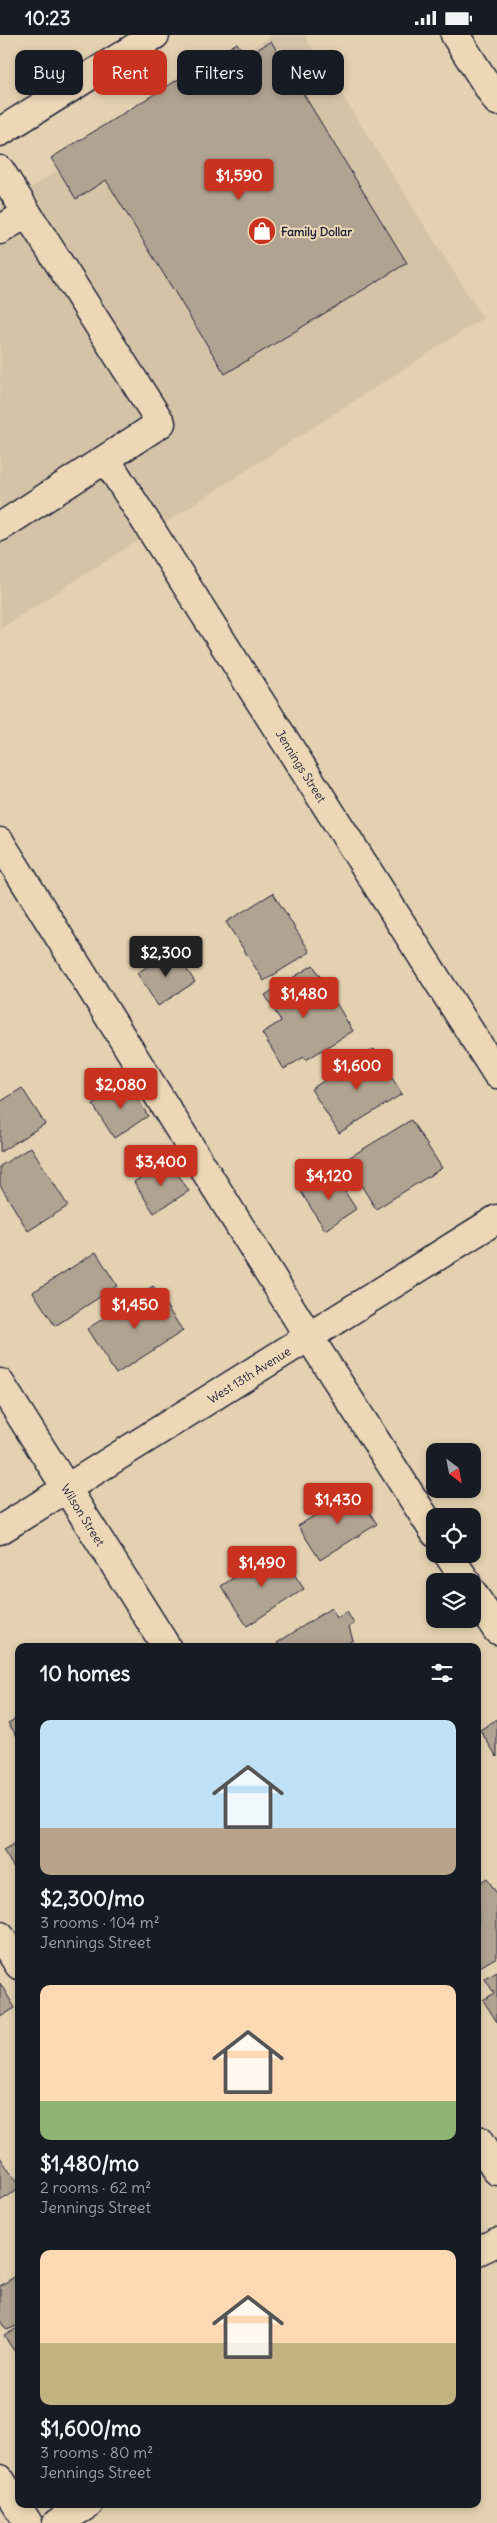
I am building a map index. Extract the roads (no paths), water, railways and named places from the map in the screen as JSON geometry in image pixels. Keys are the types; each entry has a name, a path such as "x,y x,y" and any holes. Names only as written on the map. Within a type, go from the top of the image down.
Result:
{"street":[{"path":"0,131 156,35"},
{"path":"455,35 497,101"},
{"path":"0,170 161,423 0,527"},
{"path":"0,230 27,213"},
{"name":"Jennings Street","path":"106,459 497,1074"},
{"path":"0,842 309,1337 426,1519"},
{"name":"West 13th Avenue","path":"0,1530 497,1219"},
{"name":"Wilson Street","path":"0,1383 164,1643"},
{"path":"481,1606 497,1630"},
{"path":"0,1936 15,1959"},
{"path":"481,2145 497,2171"},
{"path":"481,2250 497,2243"},
{"path":"0,2479 15,2503"},
{"path":"18,2508 28,2523"},
{"path":"57,2523 82,2508"}],"place":[{"name":"Family Dollar","path":"262,231"}]}
